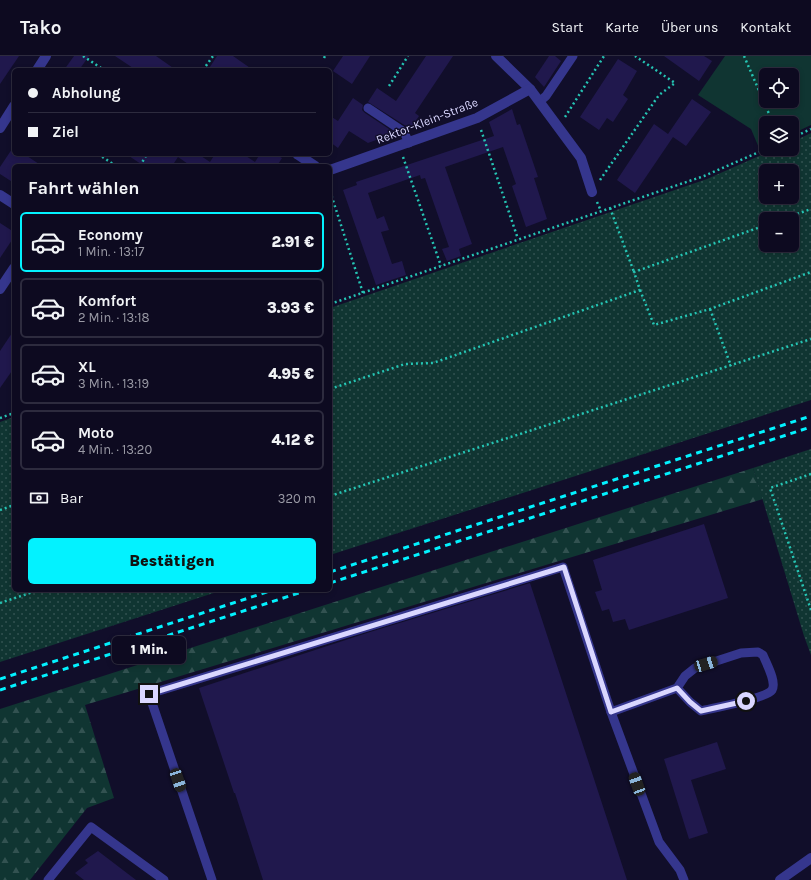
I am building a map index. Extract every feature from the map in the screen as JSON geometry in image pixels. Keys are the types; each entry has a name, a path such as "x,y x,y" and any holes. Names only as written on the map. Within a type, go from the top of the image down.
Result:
{"street":[{"path":"38,68 46,56"},
{"path":"496,56 530,88 582,158 592,192"},
{"name":"Rektor-Klein-Straße","path":"332,169 477,118 530,88"},
{"path":"0,128 12,109"},
{"path":"300,156 312,164"},
{"path":"0,195 12,203"},
{"path":"0,288 12,271"},
{"path":"780,880 811,858"}],"lane":[{"path":"540,101 546,96 573,56"},
{"path":"368,108 404,132 404,144"},
{"path":"212,880 149,694 564,567 611,712 659,842 680,870 684,880"},
{"path":"611,712 677,688 684,676 695,668 741,653 758,652 763,655 774,683 772,690 768,694 746,701 701,711 677,688"},
{"path":"48,880 91,827 164,880"}],"path":[{"path":"83,56 101,68"},
{"path":"204,68 213,56"},
{"path":"389,86 408,56"},
{"path":"559,126 604,56"},
{"path":"592,192 658,95 675,83 635,56"},
{"path":"744,56 770,116"},
{"path":"477,118 518,239"},
{"path":"799,135 811,129"},
{"path":"404,144 441,266"},
{"path":"332,303 704,176 759,152"},
{"path":"101,156 113,164"},
{"path":"332,197 363,293"},
{"path":"610,208 654,325 710,309 811,272"},
{"path":"799,213 811,209"},
{"path":"634,272 759,227"},
{"path":"332,388 405,364 433,363 640,290"},
{"path":"710,309 731,366"},
{"path":"332,495 811,339"},
{"path":"0,418 12,414"},
{"path":"811,474 770,488 811,610"},
{"path":"0,510 12,506"},
{"path":"0,602 32,592"}],"green space":[{"path":"725,56 811,56 811,125 799,131 799,116 759,116 759,148 751,129 698,95"},
{"path":"811,133 811,400 332,554 332,307 707,179 759,156 799,156 799,139"},
{"path":"12,418 12,592 217,592 0,662 0,422"},
{"path":"811,449 811,655 753,468"},
{"path":"753,468 763,499 85,705 114,798 87,808 30,880 0,880 0,709"}],"building":[{"path":"0,56 19,56 0,84"},
{"path":"74,56 89,56 80,68 65,68"},
{"path":"115,56 156,56 173,68 133,68"},
{"path":"217,56 233,56 250,68 209,68"},
{"path":"343,56 370,56 352,84 333,71"},
{"path":"426,56 453,56 415,113 419,116 411,128 368,102 377,88 396,101"},
{"path":"549,56 555,56 561,61 544,87 535,77"},
{"path":"664,56 704,56 712,61 699,81"},
{"path":"618,59 637,71 623,95 628,99 613,122 607,118 599,130 580,117"},
{"path":"353,98 363,105 362,110 365,113 395,133 368,143 349,131 338,148 332,144 332,117 338,121"},
{"path":"692,99 711,112 686,146 673,137 635,193 617,180 654,124 668,134"},
{"path":"512,109 517,125 520,124 538,177 534,178 547,219 526,227 512,186 516,184 503,147 445,167 472,244 459,249 461,256 447,261 442,249 449,247 425,178 421,179 420,175 368,193 377,219 384,216 389,230 381,232 392,264 402,261 406,275 376,285 343,190 357,185 356,182 494,136 489,122"},
{"path":"12,149 12,156 27,156 39,164 12,164 12,182 0,174 0,167"},
{"path":"129,156 201,156 210,162 214,156 246,156 255,162 259,156 278,156 282,158 278,164 188,164 178,157 173,164 141,164"},
{"path":"0,223 12,231 12,240 0,258"},
{"path":"12,333 12,371 0,388 0,351"},
{"path":"704,524 728,598 629,630 625,619 613,622 609,609 602,611 595,592 602,590 593,560"},
{"path":"530,583 627,880 263,880 199,688 370,632"},
{"path":"717,742 726,769 691,780 708,833 689,839 664,759"},
{"path":"98,851 136,880 84,880 75,873 88,863 85,860"}],"railway":[{"path":"332,571 811,416"},
{"path":"332,582 811,427"},
{"path":"0,679 267,592"},
{"path":"0,690 302,592"}],"route":[{"path":"149,694 564,567 611,712 677,688 701,711 746,701"}]}
